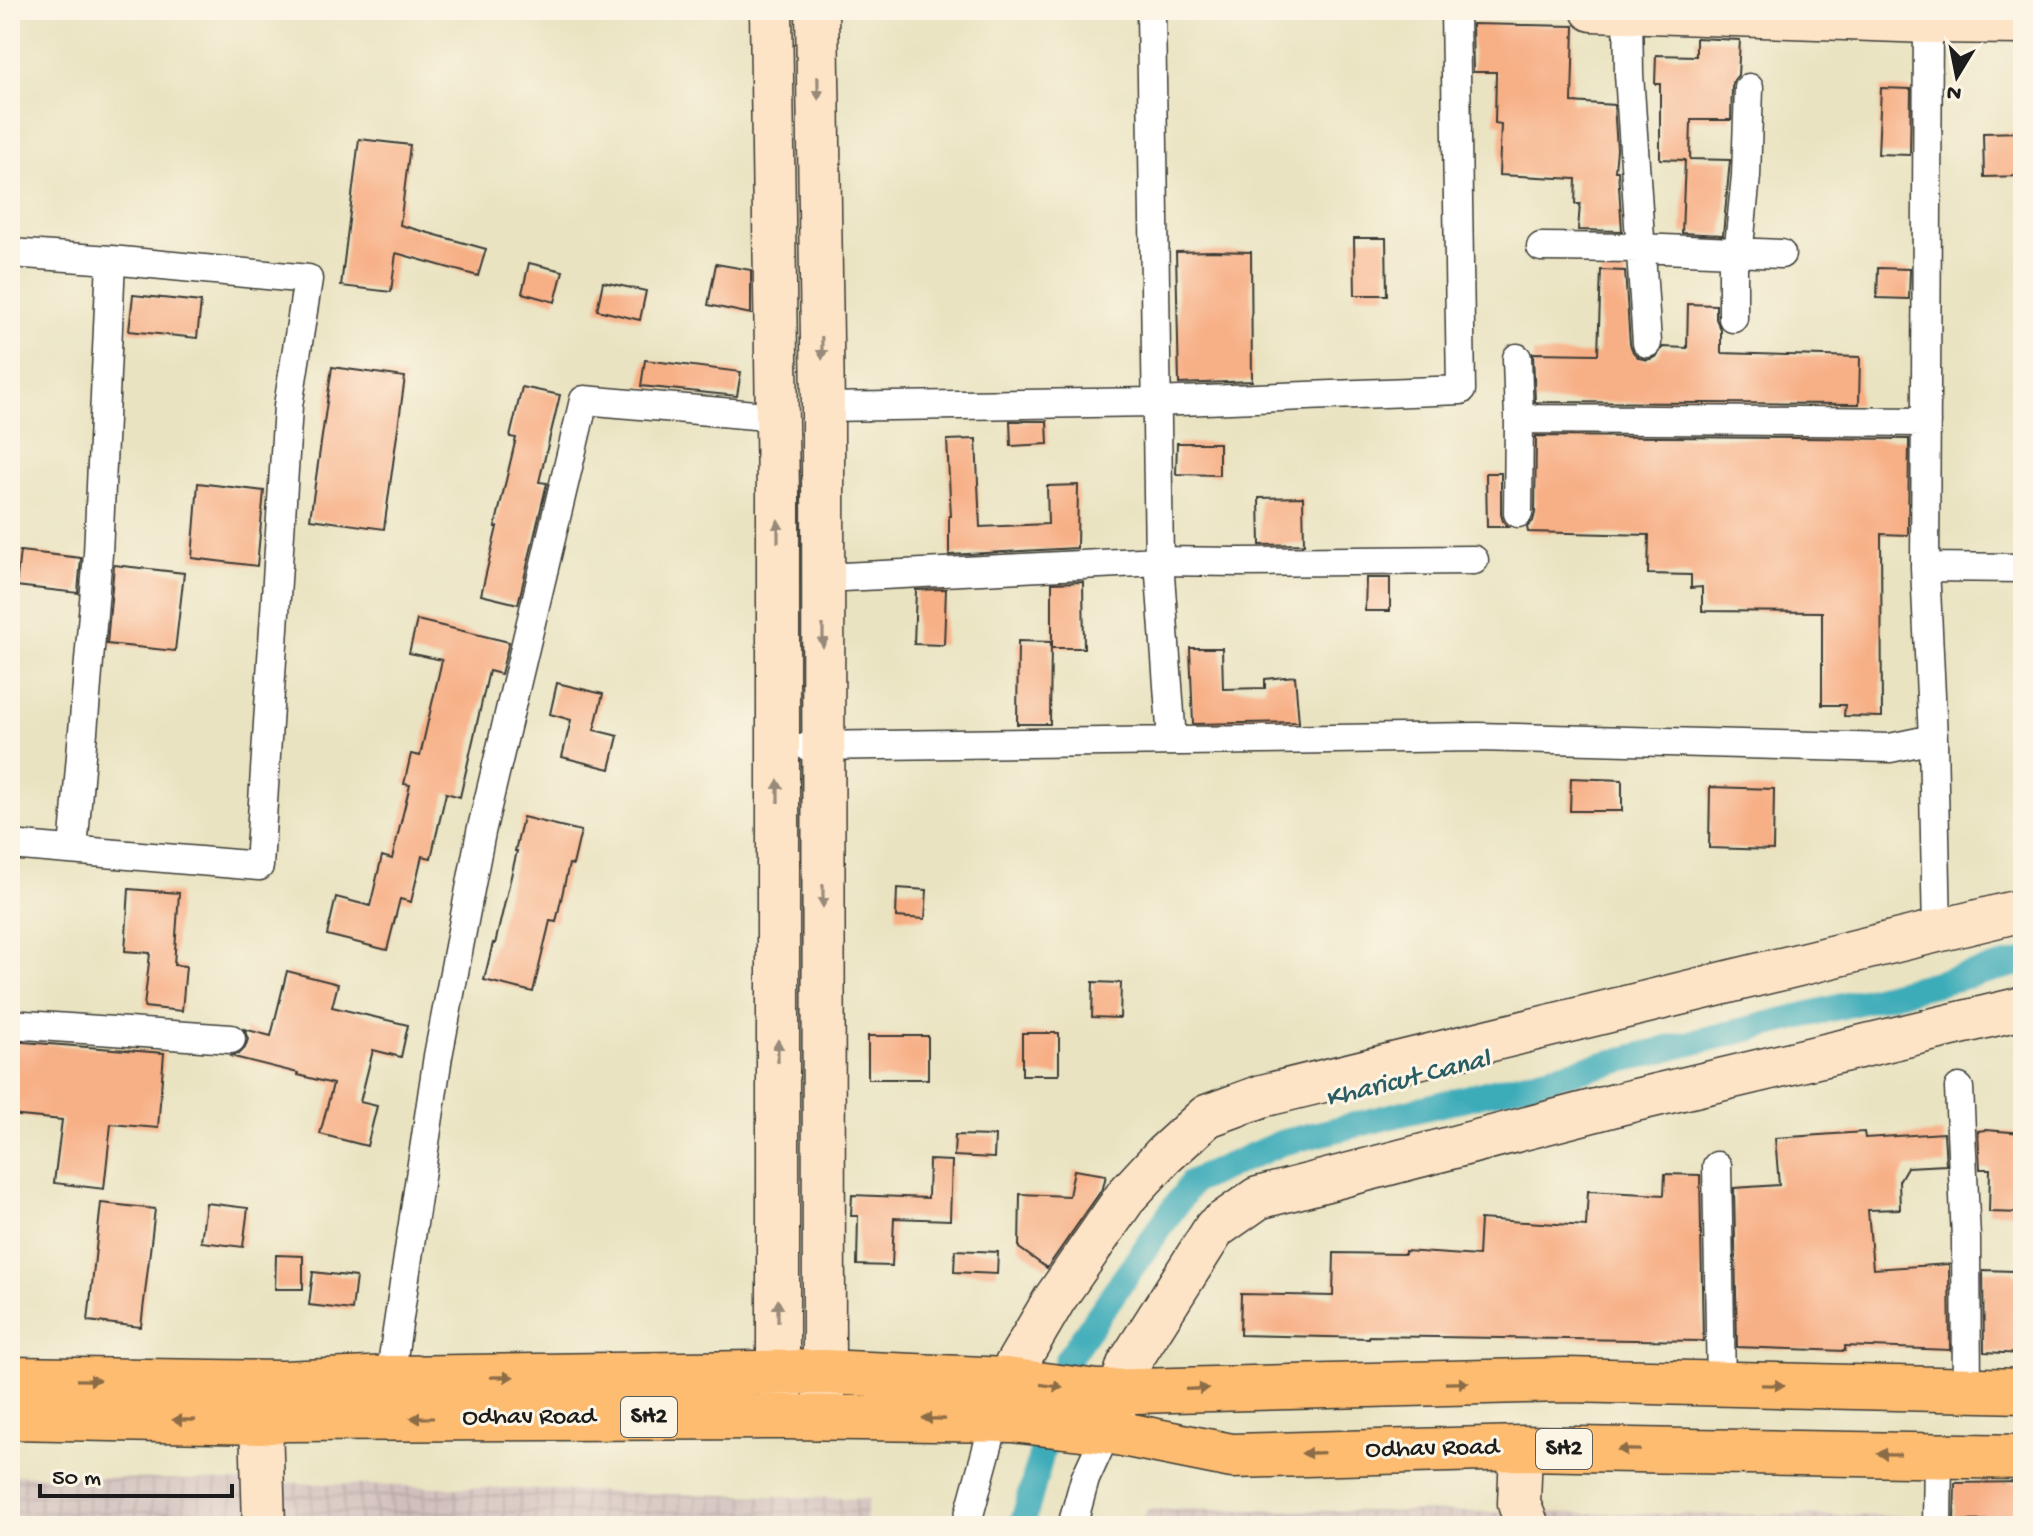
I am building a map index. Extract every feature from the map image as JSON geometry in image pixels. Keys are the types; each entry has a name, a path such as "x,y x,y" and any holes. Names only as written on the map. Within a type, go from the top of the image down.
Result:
{"main road":[{"name":"Odhav Road","path":"10,1417 273,1402 390,1378 823,1372 1005,1406"},
{"name":"Odhav Road","path":"10,1379 273,1402 803,1417 1005,1406"},
{"name":"SH2","path":"1005,1406 1102,1411 1566,1380 2023,1391"},
{"name":"Odhav Road","path":"1102,1411 1232,1456 1521,1448 2023,1457"}],"street":[{"path":"771,10 777,417 778,1373 803,1417"},
{"path":"803,1417 823,1372 823,407 817,10"},
{"path":"1151,10 1159,561 1172,741"},
{"path":"823,407 1155,402 1461,390 1455,10"},
{"path":"1592,10 1929,16 2023,23"},
{"path":"1628,11 1629,74 1647,343"},
{"path":"1929,16 1925,567 1937,931"},
{"path":"1733,318 1733,265 1738,251 1746,176 1749,88"},
{"path":"1541,247 1781,254"},
{"path":"10,253 308,279 288,406 259,866 10,845"},
{"path":"73,850 98,554 111,260"},
{"path":"1517,358 1518,513"},
{"path":"390,1378 438,1056 481,832 584,400 777,417"},
{"path":"1519,419 1926,422"},
{"path":"823,578 1159,561 1474,560"},
{"path":"1925,567 2023,568"},
{"path":"778,747 1478,737 1890,748 1933,739"},
{"path":"966,1526 1005,1406 1054,1300 1127,1195 1164,1155 1207,1116 1262,1096 2023,910"},
{"path":"1072,1526 1102,1411 1128,1365 1215,1228 1258,1198 1623,1103 2023,1008"},
{"path":"10,1024 231,1039"},
{"path":"1959,1088 1966,1239 1967,1390"},
{"path":"1717,1166 1721,1384"},
{"path":"264,1526 273,1402"},
{"path":"273,1402 287,1526"},
{"path":"1517,1519 1521,1448"},
{"path":"1937,1526 1938,1454"}],"shaded area":[{"path":"10,1475 869,1499 864,1526 10,1526"},
{"path":"1147,1509 2023,1517 2023,1526 1141,1526"}],"building":[{"path":"1472,24 1574,26 1572,102 1614,105 1615,171 1618,171 1622,231 1578,230 1580,204 1575,204 1576,179 1499,175 1501,124 1495,123 1496,72 1473,72"},
{"path":"1696,38 1740,40 1738,75 1732,87 1731,120 1691,120 1690,159 1730,160 1723,235 1682,233 1685,160 1660,159 1660,84 1655,84 1656,55 1696,56"},
{"path":"1881,88 1911,89 1910,155 1878,154"},
{"path":"2023,132 2023,176 1984,177 1983,133"},
{"path":"359,139 410,145 400,225 486,249 478,276 396,253 391,292 341,286"},
{"path":"1354,238 1386,238 1387,295 1355,295"},
{"path":"1176,252 1251,252 1252,381 1179,384"},
{"path":"529,263 563,271 555,302 522,293"},
{"path":"716,264 751,270 751,314 708,305"},
{"path":"1878,268 1910,269 1909,299 1877,298"},
{"path":"1601,270 1625,271 1630,344 1639,358 1647,360 1656,357 1663,347 1687,348 1688,304 1716,305 1721,353 1860,357 1859,404 1535,402 1533,353 1598,354"},
{"path":"603,282 646,291 640,320 597,310"},
{"path":"133,295 201,302 197,338 129,331"},
{"path":"645,360 741,372 737,396 641,386"},
{"path":"332,367 405,377 384,529 310,519"},
{"path":"522,387 560,395 539,482 547,483 518,604 481,595 516,438 510,437"},
{"path":"1010,421 1047,421 1048,444 1011,446"},
{"path":"1536,436 1909,439 1908,535 1881,534 1882,717 1844,716 1845,705 1822,705 1822,612 1702,611 1702,587 1691,588 1691,575 1648,574 1649,535 1528,532 1527,527 1535,513"},
{"path":"976,439 980,527 1048,524 1047,486 1078,485 1077,548 949,555 951,516 947,440"},
{"path":"1177,443 1219,443 1219,475 1176,474"},
{"path":"1486,473 1501,473 1501,514 1508,527 1487,527"},
{"path":"198,483 264,491 257,566 192,558"},
{"path":"1303,497 1304,544 1260,545 1259,498"},
{"path":"20,551 81,558 78,593 16,586"},
{"path":"114,565 184,573 175,651 107,644"},
{"path":"1366,578 1390,578 1390,611 1365,611"},
{"path":"1083,582 1084,648 1052,648 1052,583"},
{"path":"946,589 944,645 914,644 916,590"},
{"path":"417,620 509,642 501,674 489,671 460,797 446,793 431,858 422,856 411,902 400,899 387,950 327,935 336,897 370,906 382,856 392,859 410,785 404,784 411,754 420,756 442,660 409,653"},
{"path":"1018,641 1051,642 1050,724 1017,724"},
{"path":"1190,648 1222,648 1223,689 1265,688 1265,679 1295,676 1299,722 1193,724"},
{"path":"557,683 603,694 594,730 618,736 610,769 562,757 571,720 550,714"},
{"path":"1571,778 1622,780 1622,811 1570,811"},
{"path":"1710,787 1774,789 1773,850 1709,848"},
{"path":"523,817 581,831 573,865 569,864 556,922 550,921 533,992 484,980"},
{"path":"897,888 927,890 925,919 896,917"},
{"path":"129,889 179,893 174,965 186,966 182,1011 144,1007 150,953 125,951"},
{"path":"287,971 338,984 332,1007 408,1025 401,1057 373,1050 360,1102 377,1106 367,1146 320,1134 333,1084 230,1056 239,1054 245,1048 248,1039 244,1029 271,1036"},
{"path":"1093,982 1121,983 1120,1018 1092,1017"},
{"path":"1022,1033 1059,1033 1059,1075 1022,1075"},
{"path":"868,1036 928,1036 928,1079 868,1079"},
{"path":"10,1041 164,1053 158,1128 111,1124 104,1189 54,1183 62,1120 10,1115"},
{"path":"1978,1131 2023,1133 2023,1213 1989,1212 1990,1169 1980,1169"},
{"path":"1864,1132 1865,1138 1944,1133 1946,1165 1907,1167 1899,1181 1900,1209 1868,1210 1873,1269 1949,1264 1950,1350 1845,1346 1845,1351 1737,1347 1734,1188 1779,1185 1775,1138"},
{"path":"955,1135 995,1136 994,1158 954,1156"},
{"path":"929,1160 952,1161 950,1220 894,1218 892,1266 857,1265 858,1216 851,1216 852,1195 928,1198"},
{"path":"1074,1170 1106,1175 1103,1188 1047,1268 1019,1248 1020,1194 1069,1196"},
{"path":"1665,1174 1700,1175 1703,1341 1240,1335 1241,1294 1333,1296 1334,1253 1405,1254 1405,1251 1478,1256 1480,1219 1586,1226 1588,1191 1664,1195"},
{"path":"101,1203 155,1209 141,1327 88,1321"},
{"path":"206,1203 248,1208 243,1247 201,1242"},
{"path":"955,1250 998,1252 997,1274 954,1272"},
{"path":"276,1255 303,1256 303,1289 275,1289"},
{"path":"1983,1270 2014,1271 2014,1274 2023,1275 2023,1354 1984,1352"},
{"path":"313,1272 356,1277 352,1310 309,1305"},
{"path":"2023,1482 2023,1520 1954,1521 1955,1483"}],"waterway":[{"name":"Kharicut Canal","path":"1022,1526 1067,1360 1192,1182 1281,1143 2023,962"}]}
